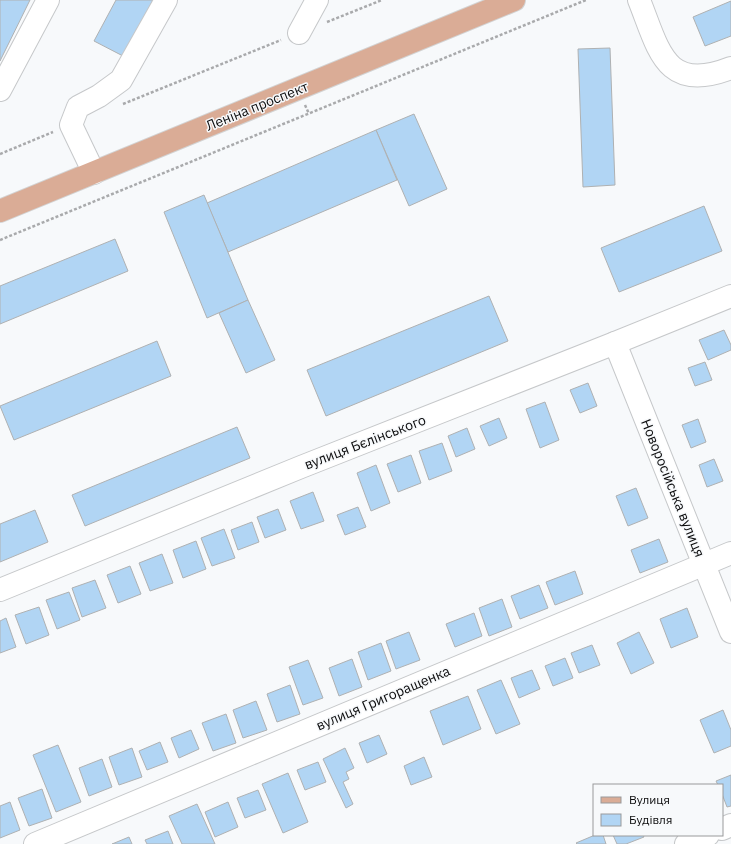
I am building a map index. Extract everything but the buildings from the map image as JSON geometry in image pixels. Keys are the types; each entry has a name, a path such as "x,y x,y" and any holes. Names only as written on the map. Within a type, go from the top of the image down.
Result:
{"main road":[{"name":"Леніна проспект","path":"0,211 514,0"}],"street":[{"path":"0,90 48,0"},
{"path":"94,173 71,125 78,107 99,96 121,80 166,0"},
{"path":"299,33 316,0"},
{"path":"639,0 659,51 667,64 680,73 698,77 715,74 731,68"},
{"name":"вулиця Бєлінського","path":"0,590 301,467 615,344 731,296"},
{"name":"Новоросійська вулиця","path":"615,344 731,632"},
{"name":"вулиця Григоращенка","path":"35,844 731,553"},
{"path":"686,844 706,836"}],"path":[{"path":"120,105 382,0"},
{"path":"0,240 586,0"},
{"path":"0,154 71,125"}]}
